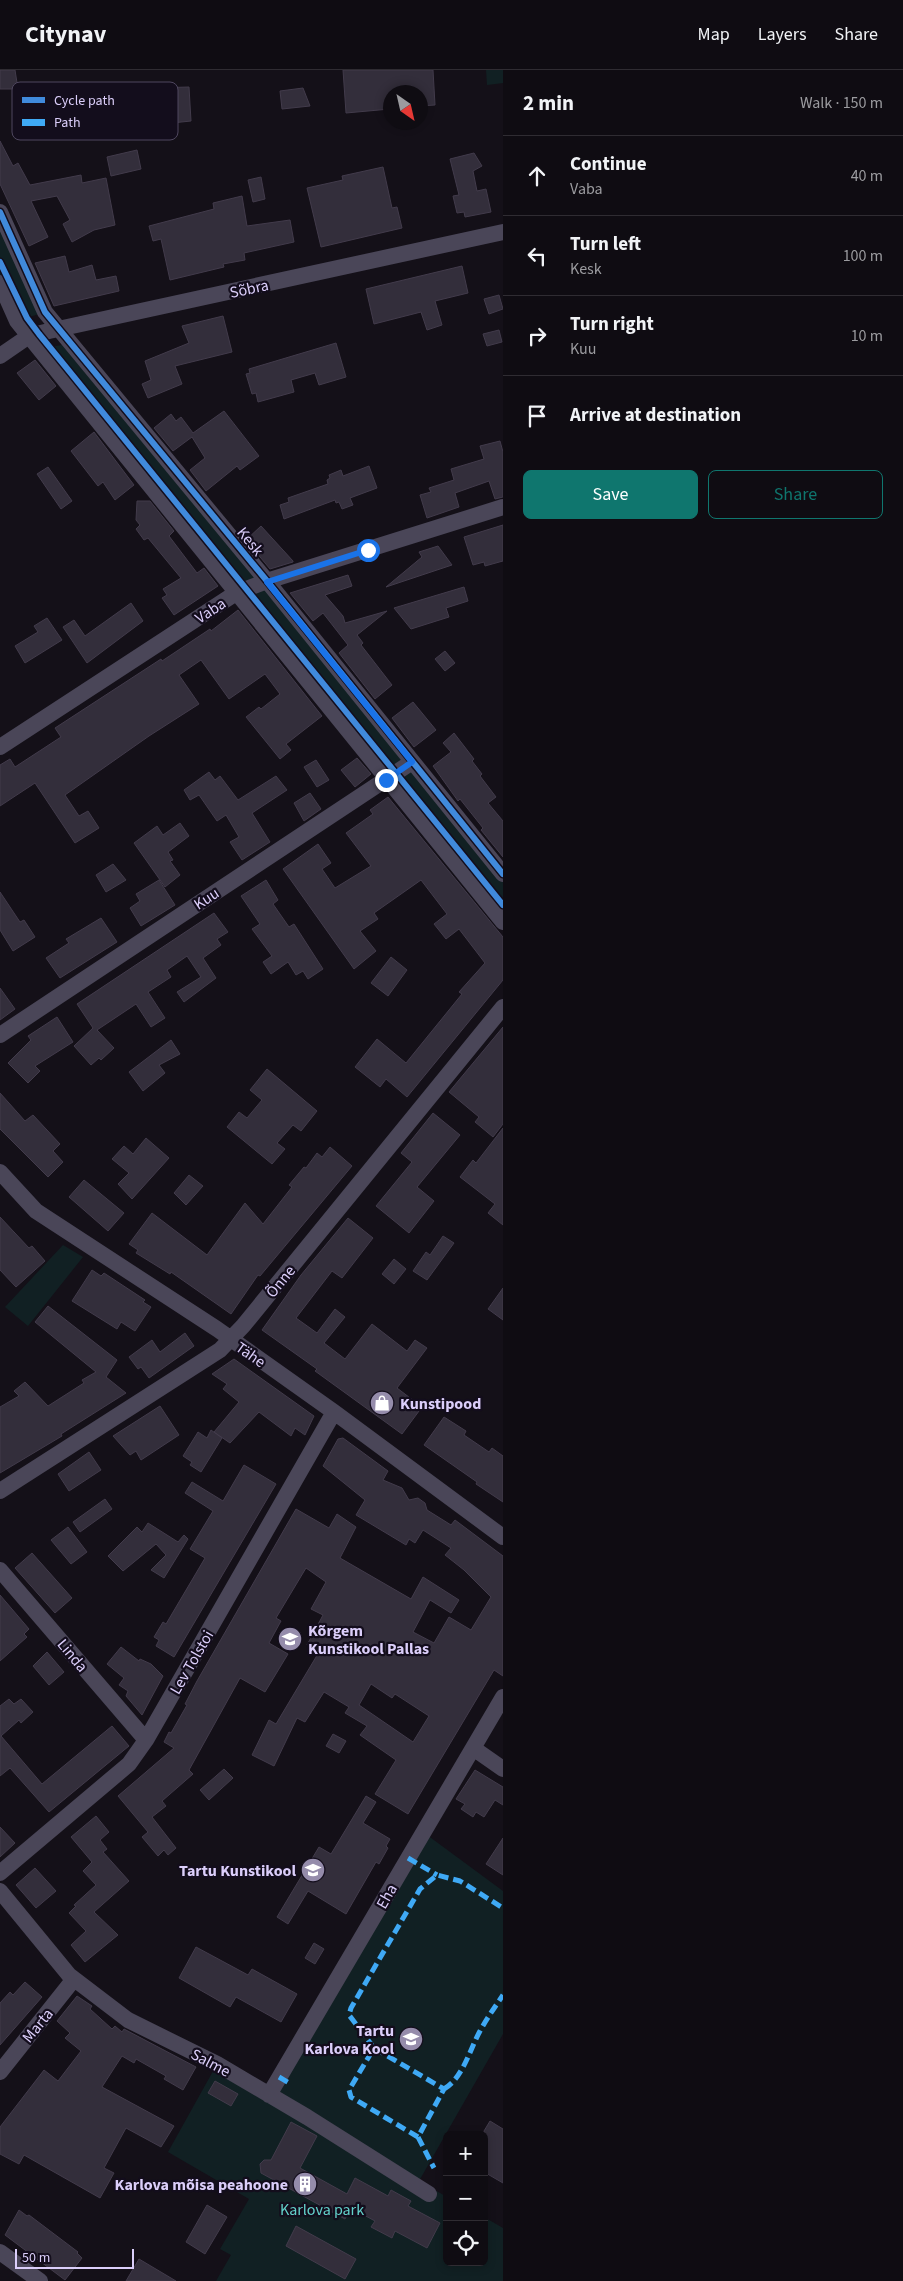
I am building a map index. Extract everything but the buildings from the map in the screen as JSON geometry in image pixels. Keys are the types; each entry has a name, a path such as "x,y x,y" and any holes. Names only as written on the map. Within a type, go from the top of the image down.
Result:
{"street":[{"name":"Kesk","path":"0,212 45,312 267,582 503,874"},
{"name":"Sõbra","path":"0,356 29,336 503,232"},
{"path":"0,283 17,321 386,780 503,922"},
{"name":"Vaba","path":"0,747 236,594 267,582 503,507"},
{"name":"Kuu","path":"0,1035 412,762"},
{"name":"Õnne","path":"0,1491 220,1350 503,1007"},
{"name":"Tähe","path":"0,1172 36,1211 231,1339 334,1412 503,1537"},
{"name":"Lev Tolstoi","path":"0,1873 130,1764 146,1740 334,1412"},
{"name":"Linda","path":"0,1570 146,1740"},
{"name":"Eha","path":"269,2095 503,1697"},
{"path":"473,1748 503,1769"},
{"name":"Salme","path":"0,1891 74,1979 128,2020 217,2064 429,2194"},
{"name":"Marta","path":"0,2072 74,1979"},
{"path":"0,2252 40,2281"}],"green space":[{"path":"486,70 503,70 503,83 487,85"},
{"path":"0,212 45,312 17,321 0,283"},
{"path":"62,345 503,874 503,922 42,352 50,347"},
{"path":"63,1245 83,1257 28,1326 5,1307"},
{"name":"Karlova park","path":"423,1832 503,1891 503,2034 448,2131 443,2131 443,2139 419,2181 443,2195 443,2266 488,2266 488,2219 503,2228 503,2281 216,2281 231,2255 220,2249 249,2199 168,2152 217,2064 269,2095"}],"marked path":[{"path":"408,1858 437,1875"},
{"path":"374,2048 349,2015 351,2008 420,1889 437,1875 460,1881 503,1908"},
{"path":"444,2089 451,2084 461,2071 480,2031 503,1995"},
{"path":"418,2137 351,2097 349,2090 374,2048 444,2089 418,2137 434,2168"},
{"path":"279,2077 291,2084"}],"cycle path":[{"path":"0,212 45,312 267,581 503,874"},
{"path":"0,262 27,318 39,334 503,905"}],"place":[{"name":"Kunstipood","path":"382,1403"},
{"name":"Kõrgem Kunstikool Pallas","path":"290,1639"},
{"name":"Tartu Kunstikool","path":"313,1870"},
{"name":"Tartu Karlova Kool","path":"411,2039"},
{"name":"Karlova mõisa peahoone","path":"305,2184"}],"route":[{"path":"368,550 267,582 412,762 386,780"}]}
